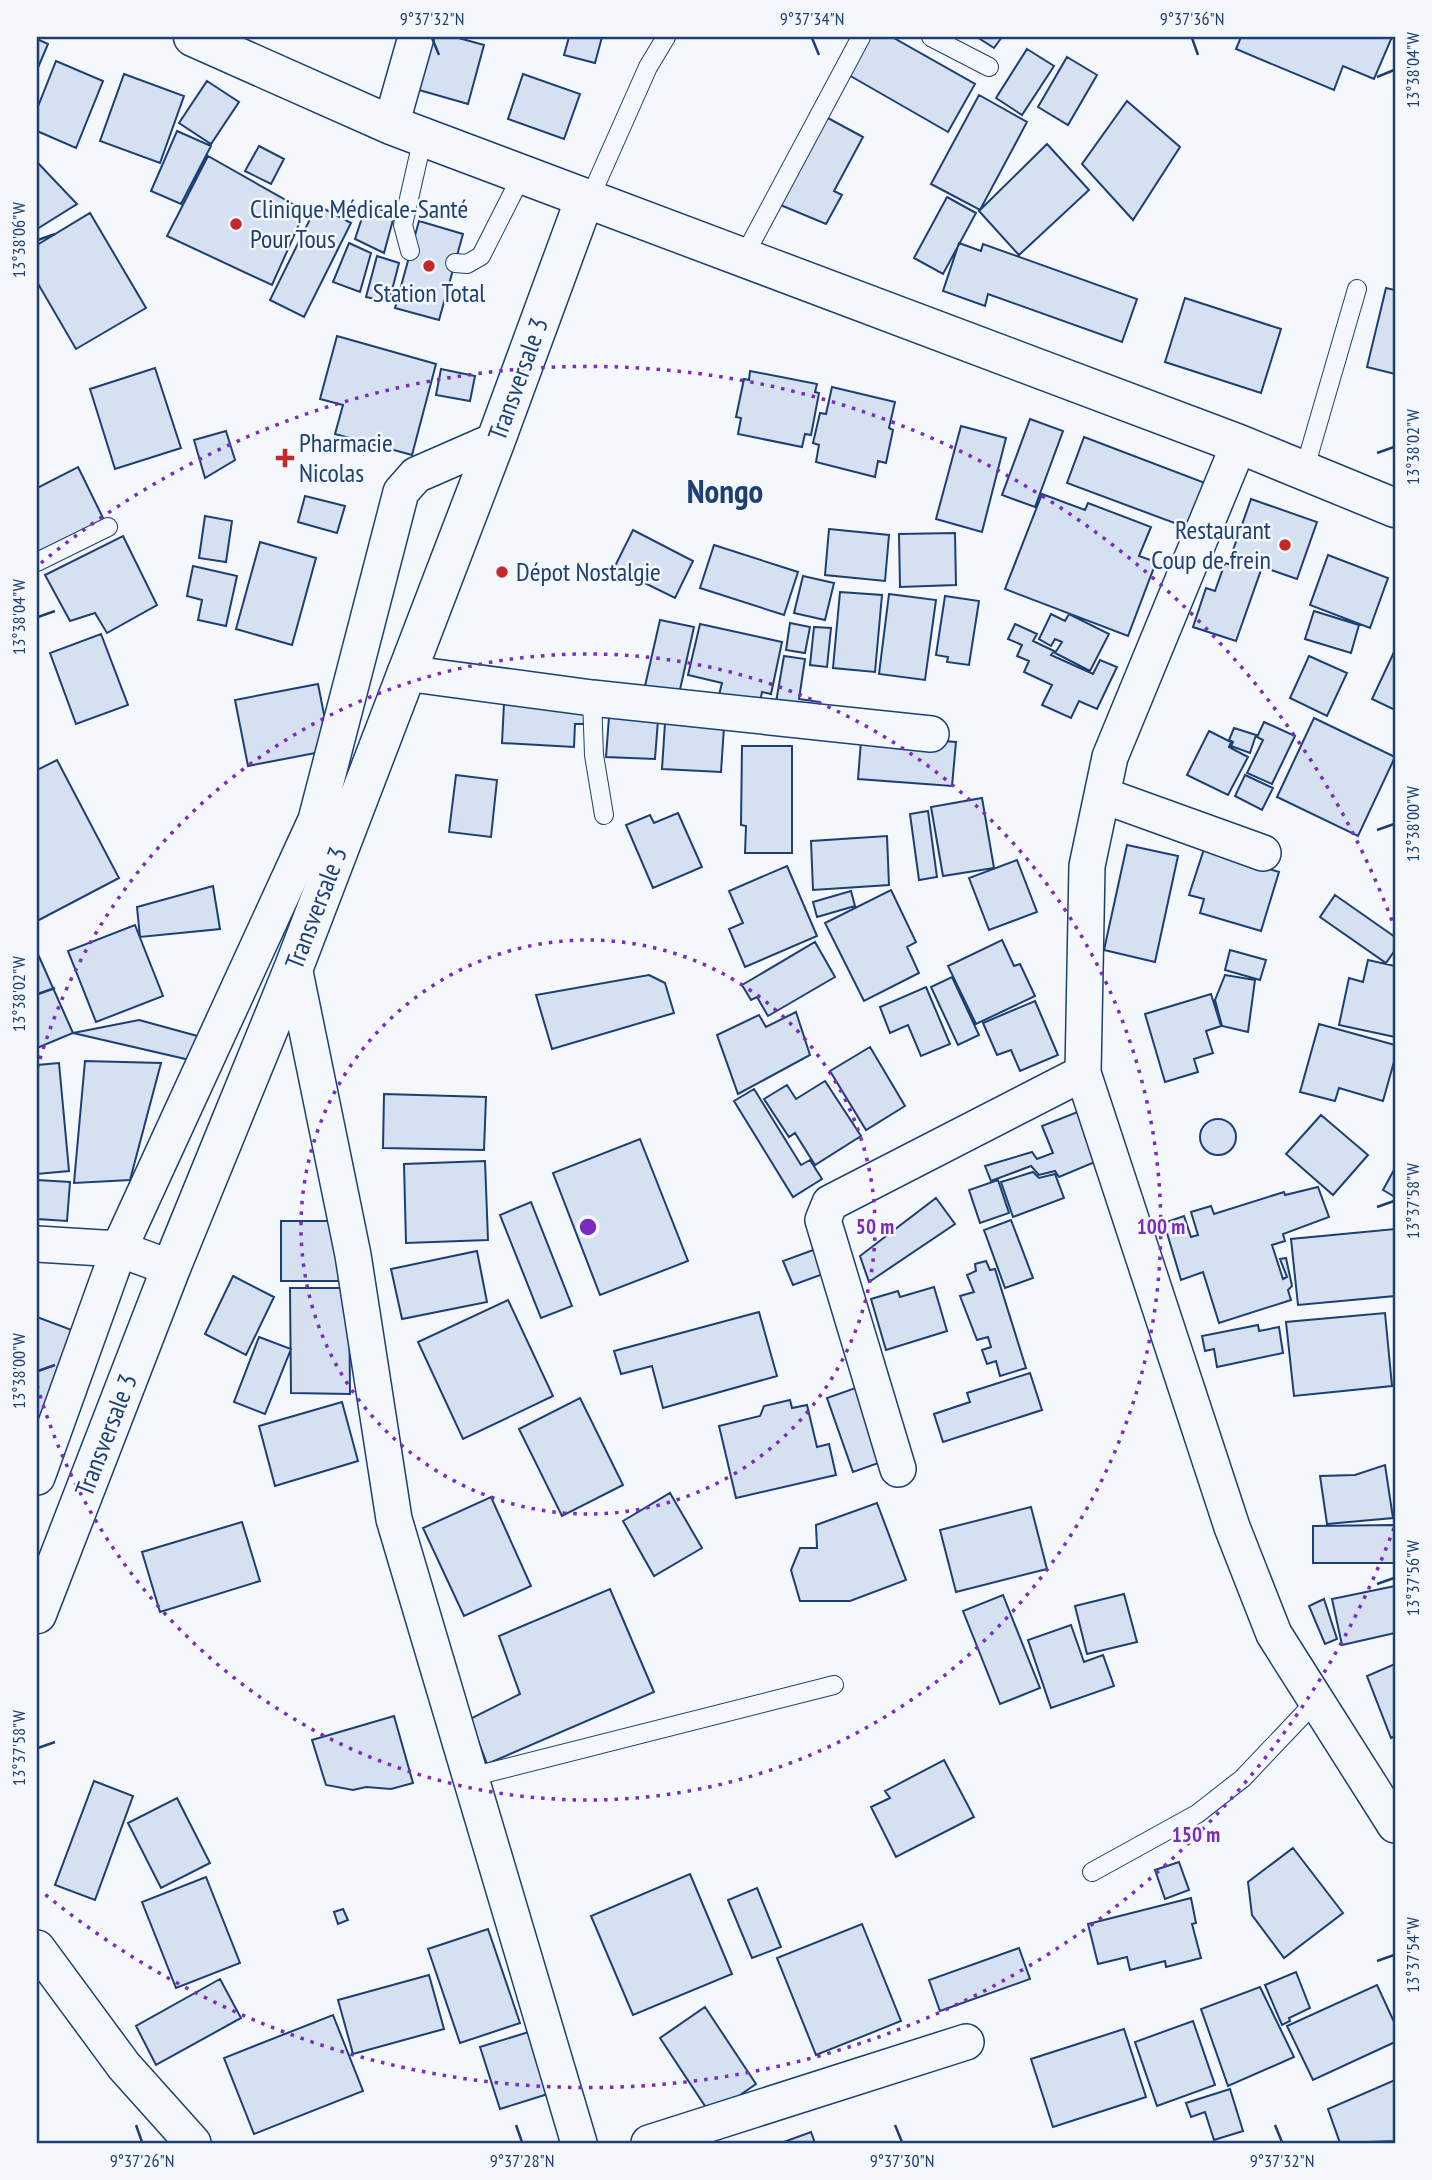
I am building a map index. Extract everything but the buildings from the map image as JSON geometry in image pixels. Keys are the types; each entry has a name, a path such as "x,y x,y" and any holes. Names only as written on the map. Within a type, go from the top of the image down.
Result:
{"main road":[{"path":"192,37 407,131 1239,443 1395,508"},
{"name":"Transversale 3","path":"37,1614 171,1268 293,967 587,199"}],"street":[{"path":"407,131 416,37"},
{"path":"37,1477 119,1249 316,820 401,492 416,474 496,440"},
{"path":"1239,443 1110,757 1087,866 1083,1073 1232,1527 1274,1634 1395,1825"},
{"path":"405,673 592,698 931,734"},
{"path":"1102,795 1263,853"},
{"path":"293,967 353,1255 394,1519 579,2143"},
{"path":"898,1469 823,1220 830,1203 1083,1073"},
{"path":"37,1244 119,1249 171,1268"},
{"path":"37,1948 124,2066 193,2143"},
{"path":"649,2143 966,2042"}],"lane":[{"path":"587,199 649,67 666,37"},
{"path":"743,258 861,37"},
{"path":"931,37 989,67"},
{"path":"407,131 403,225 410,251"},
{"path":"455,263 467,264 481,256 522,175"},
{"path":"1304,471 1357,289"},
{"path":"37,562 108,527"},
{"path":"592,698 594,755 604,815"},
{"path":"471,1777 834,1685"},
{"path":"1092,1872 1197,1814 1243,1778 1316,1701"}],"place":[{"name":"Clinique Médicale-Santé Pour Tous","path":"236,224"},
{"name":"Station Total","path":"429,266"},
{"name":"Pharmacie Nicolas","path":"285,458"},
{"name":"Restaurant Coup de frein","path":"1285,545"},
{"name":"Dépot Nostalgie","path":"502,572"}],"district":[{"name":"Nongo","path":"725,491"}]}
